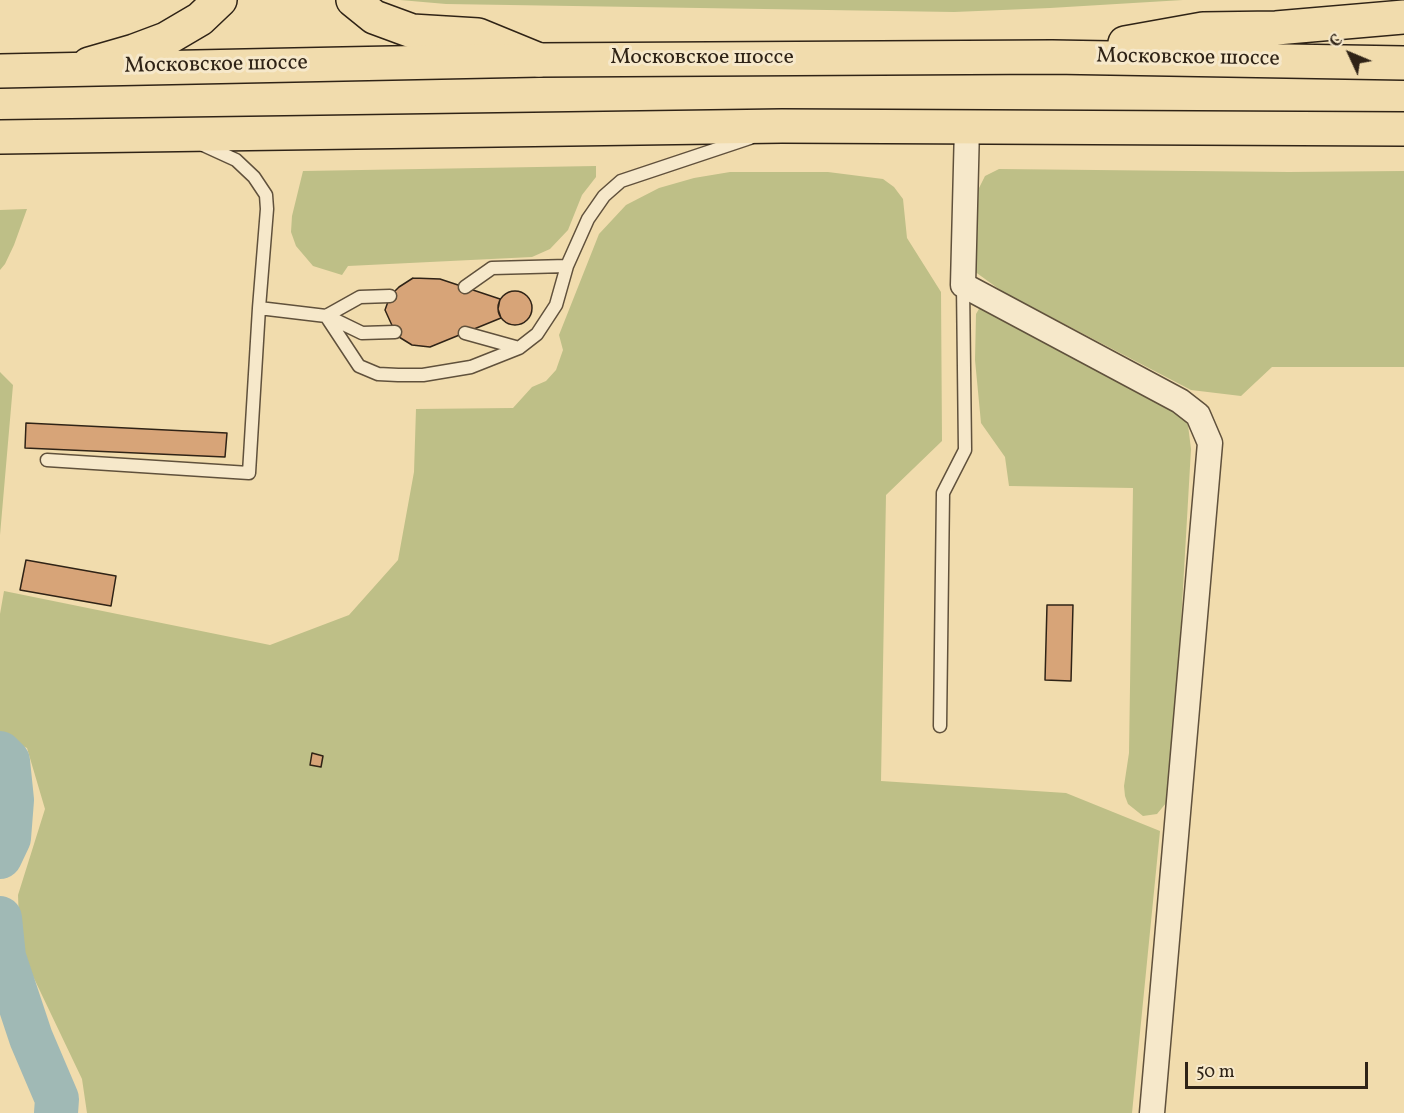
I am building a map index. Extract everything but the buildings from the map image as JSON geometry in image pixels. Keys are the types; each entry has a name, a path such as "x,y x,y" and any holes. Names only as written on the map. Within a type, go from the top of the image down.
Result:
{"main road":[{"path":"73,69 166,39 200,20 220,0"},
{"path":"353,0 374,17 412,31 478,35 539,60"},
{"path":"1052,57 1203,30 1276,28 1404,17"},
{"name":"Московское шоссе","path":"0,71 539,60 1052,57 1404,63"},
{"path":"0,137 782,126 1395,131"}],"street":[{"path":"967,128 963,285 1180,401 1198,415 1210,443 1152,1113"}],"lane":[{"path":"326,315 358,366 378,374 423,375 471,367 519,348 537,334 556,305 567,266 588,219 604,196 621,181 782,126"},
{"path":"47,460 249,473 267,209 266,195 254,177 236,160 179,134"},
{"path":"465,287 492,268 567,266"},
{"path":"940,726 943,494 965,450 963,285"},
{"path":"326,315 360,297 390,296"},
{"path":"259,308 326,315 362,333 395,332"},
{"path":"465,333 519,348"}],"green space":[{"path":"400,0 1183,0 954,12 446,4"},
{"path":"596,166 596,177 582,195 568,230 550,249 532,257 348,266 342,275 313,266 296,246 291,232 292,216 303,171"},
{"path":"999,169 1404,171 1404,367 1272,367 1241,396 1191,390 1003,292 974,271 978,190 985,176"},
{"path":"730,172 828,172 883,179 894,187 903,199 907,238 941,292 942,441 886,495 881,781 1066,793 1160,831 1132,1113 87,1113 82,1079 20,949 18,895 45,809 27,748 0,736 0,614 4,591 270,645 349,615 398,560 414,472 416,409 513,408 532,387 546,381 556,370 563,350 559,335 599,234 626,205 659,188 694,178"},
{"path":"27,209 14,245 0,270 0,210"},
{"path":"983,302 1175,408 1188,425 1191,449 1171,797 1157,814 1143,816 1128,804 1124,786 1129,753 1133,488 1009,486 1005,457 981,423 975,360 976,314"},
{"path":"0,372 13,385 0,535"}],"waterway":[{"path":"0,753 8,761 12,800 9,838 0,857"},
{"path":"0,918 4,957 31,1038 57,1099 56,1113"}]}
